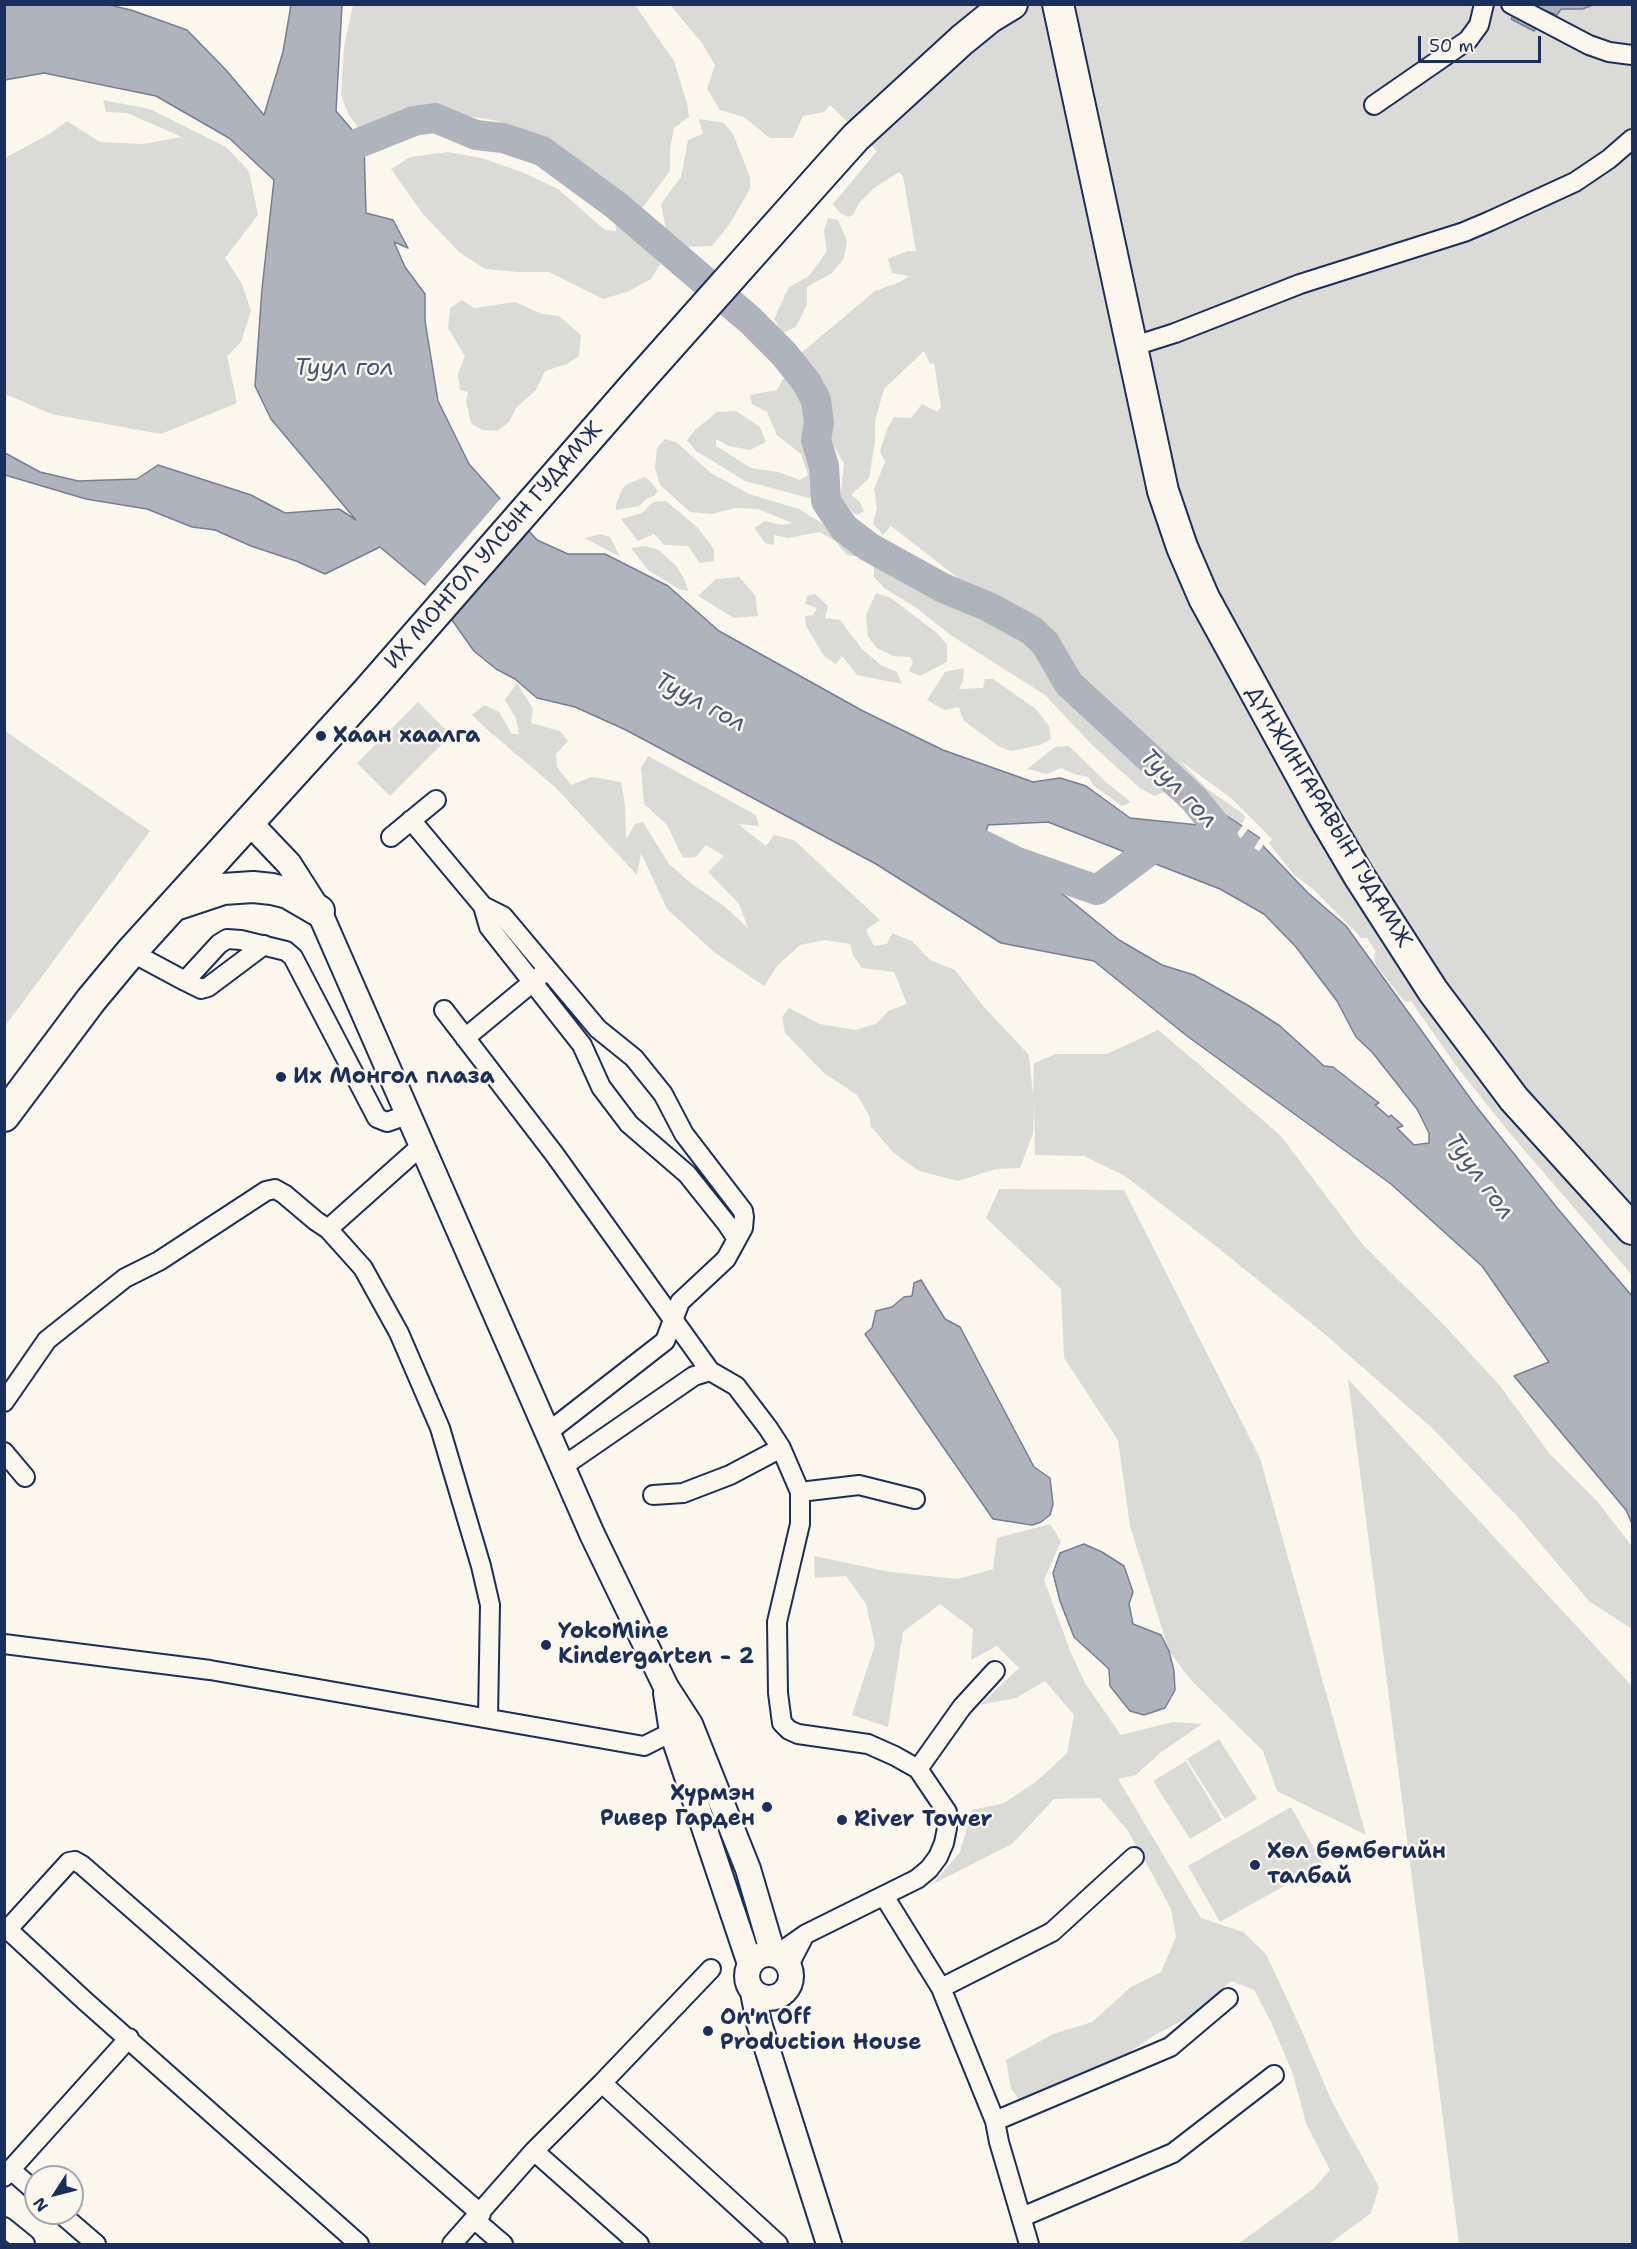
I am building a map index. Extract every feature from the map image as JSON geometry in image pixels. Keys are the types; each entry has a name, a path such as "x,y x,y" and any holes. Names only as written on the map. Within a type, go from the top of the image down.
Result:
{"main road":[{"name":"ИХ МОНГОЛ УЛСЫН ГУДАМЖ","path":"4,1116 131,952 367,692 635,384 856,137 962,40 989,18 1012,4"},
{"name":"ДҮНЖИНГАРАВЫН ГУДАМЖ","path":"1058,4 1163,491 1182,547 1226,641 1312,796 1377,905 1467,1039 1514,1099 1632,1229"},
{"path":"172,906 223,889 254,887 288,893 319,911"}],"street":[{"path":"1374,105 1468,40 1476,31 1484,4"},
{"path":"1511,4 1599,49 1632,54"},
{"path":"1131,347 1185,330 1300,284 1464,232 1575,182 1609,159 1632,139"},
{"path":"391,837 436,800"},
{"path":"411,820 483,906 503,916 598,1029 634,1058 663,1094 684,1134 744,1211 743,1228 726,1258 680,1302 665,1341 546,1433"},
{"path":"250,823 289,864 319,911 546,1433 666,1688 690,1724 748,1869 779,1958 792,1976 784,1994 777,1998 762,1998 753,1992"},
{"path":"483,906 489,927 582,1045 601,1087 629,1124 687,1174 727,1224 736,1239"},
{"path":"184,981 224,940 241,940 282,949 292,957 379,1121 387,1122 407,1115"},
{"path":"131,952 201,989 208,987 264,945"},
{"path":"465,1038 548,969"},
{"path":"444,1010 555,1155 710,1371 736,1386 781,1448 800,1492 800,1524 777,1622 778,1693 782,1723 789,1730 798,1734 868,1744 895,1756 918,1769 947,1812 947,1828 938,1857 917,1879 806,1934 779,1958 760,1956 750,1964"},
{"path":"328,1228 421,1146"},
{"path":"4,1402 47,1340 125,1278 159,1261 266,1191 275,1189 284,1194 328,1228 363,1268 399,1333 440,1428 481,1566 490,1605 488,1718"},
{"path":"562,1467 694,1376 710,1371"},
{"path":"653,1495 682,1492 702,1486 730,1475 781,1448"},
{"path":"4,1452 25,1478"},
{"path":"800,1492 859,1485 915,1499"},
{"path":"4,1644 210,1670 644,1746 672,1732"},
{"path":"918,1769 962,1707 995,1671"},
{"path":"666,1688 672,1732 750,1964 747,1979 753,1992 759,2023 829,2244"},
{"path":"941,1988 1052,1932 1134,1857"},
{"path":"359,2244 6,1928 69,1862 75,1861 82,1865 478,2217 503,2244"},
{"path":"884,1896 941,1988 995,2121 1029,2244"},
{"path":"452,2244 534,2151 602,2084 711,1969"},
{"path":"767,2047 770,2022 777,1998"},
{"path":"995,2121 1170,2047 1228,1998"},
{"path":"24,2184 8,2173 129,2038"},
{"path":"1022,2217 1173,2153 1274,2075"},
{"path":"602,2084 778,2244"},
{"path":"534,2151 639,2244"},
{"path":"74,2225 96,2244"},
{"path":"4,2227 25,2244"}],"shaded area":[{"path":"353,5 635,5 674,61 687,103 689,117 674,128 670,149 670,171 643,207 634,207 589,173 555,143 498,121 421,108 385,119 361,131 348,114 341,95 344,47"},
{"path":"670,5 1632,5 1632,1275 1512,1136 1457,1067 1411,1001 1403,1000 1376,965 1374,955 1376,952 1367,938 1360,938 1313,889 1294,875 1269,843 1272,839 1231,798 1179,760 1206,788 1242,813 1245,816 1243,823 1239,824 1187,786 1077,680 1071,673 1069,665 1060,657 1056,647 1042,631 980,595 891,526 883,535 873,524 877,508 874,489 885,462 880,451 888,427 894,417 911,418 922,404 937,412 941,407 934,363 930,364 924,351 884,389 875,421 875,441 869,478 851,495 860,502 864,511 856,515 840,500 844,464 829,437 819,385 800,354 875,291 900,282 909,276 892,273 888,259 908,251 916,251 903,176 899,172 874,188 859,203 853,215 848,217 840,213 833,204 877,151 830,105 824,112 803,116 793,138 770,138 744,117 720,110 707,89 715,65 702,43"},
{"path":"103,100 150,109 226,147 249,171 258,215 225,258 242,284 251,311 241,342 227,356 237,403 161,434 51,414 8,395 5,396 5,158 51,133 67,121 100,142 143,144 182,137 127,113 106,112"},
{"path":"699,119 724,123 733,134 750,177 750,189 729,225 712,246 686,247 671,236 666,229 661,204 681,177 688,140 703,134"},
{"path":"448,152 482,158 524,173 558,189 605,230 616,231 615,214 627,218 657,251 660,265 651,279 627,292 603,299 549,272 485,269 459,252 422,213 391,169 410,157"},
{"path":"828,218 838,220 847,241 844,258 832,273 807,287 807,304 796,327 782,333 774,319 789,287 809,276 827,251 824,231"},
{"path":"462,300 474,308 515,302 542,314 559,316 581,335 579,356 567,364 545,371 536,390 516,408 509,422 497,431 482,430 471,423 466,401 468,392 460,390 458,374 465,356 448,328 450,308"},
{"path":"783,379 790,379 803,397 818,487 817,500 745,481 696,451 687,440 695,430 717,412 736,411 760,427 766,442 750,450 729,446 716,439 716,446 751,468 778,472 800,480 808,475 801,454 777,435 767,412 752,404 750,395 777,390"},
{"path":"665,439 676,442 711,473 749,494 799,509 854,543 859,557 847,555 835,541 820,532 788,538 774,535 774,545 765,543 754,528 765,521 782,525 792,523 758,509 736,508 711,514 690,512 660,485 655,468 657,448"},
{"path":"645,477 658,491 654,496 646,499 639,506 616,510 616,504 623,488"},
{"path":"666,501 698,528 714,549 714,561 700,563 688,546 664,545 654,534 638,541 621,519 642,513 653,502"},
{"path":"601,534 610,537 620,557 585,538"},
{"path":"646,546 659,550 676,566 684,578 688,591 679,589 648,570 631,548"},
{"path":"874,565 965,611 1001,622 1026,635 1046,657 1052,678 1076,708 1118,741 1139,767 1157,781 1164,792 1155,796 1141,789 1093,746 1045,695 952,636 915,607 884,588 874,577"},
{"path":"739,577 755,595 758,616 734,618 698,596 716,579"},
{"path":"876,593 891,598 937,633 947,645 947,662 920,676 909,671 913,662 910,657 893,656 877,648 868,637 866,615"},
{"path":"815,594 828,606 825,618 840,620 862,649 881,665 897,672 902,684 857,675 842,656 836,664 824,656 806,626 805,616 813,615 817,608 805,604 807,596"},
{"path":"964,668 963,680 959,689 983,688 985,679 993,679 1036,709 1049,726 1051,739 1040,745 1011,751 998,746 963,720 959,707 944,710 927,700 945,672"},
{"path":"517,683 533,709 531,723 560,731 568,741 556,754 557,767 571,785 591,777 621,782 625,805 626,840 635,824 643,822 669,864 692,884 724,906 748,928 739,904 708,872 724,856 706,845 696,857 683,858 667,825 644,804 641,768 648,756 756,815 759,826 738,824 766,846 774,835 794,840 880,920 866,930 874,946 887,944 892,933 912,941 930,960 955,970 984,1007 1029,1055 1033,1095 1034,1063 1056,1054 1107,1054 1158,1030 1195,1061 1281,1136 1363,1245 1444,1325 1501,1387 1549,1453 1597,1501 1632,1546 1632,1629 1589,1601 1517,1516 1431,1427 1321,1331 1217,1247 1125,1176 1084,1156 1035,1155 1034,1100 1033,1134 1020,1168 996,1169 958,1181 919,1171 895,1154 871,1127 869,1115 857,1095 824,1073 785,1033 782,1017 789,1008 820,1024 855,1030 876,1024 888,1011 907,1004 894,972 862,968 853,955 850,944 824,940 800,945 777,966 764,986 714,952 667,909 641,853 637,875 555,787 472,715 484,705 499,712 512,734 519,734 516,718 505,700"},
{"path":"418,702 451,735 390,796 357,763"},
{"path":"5,731 150,831 5,1026"},
{"path":"1069,746 1107,783 1131,802 1122,806 1094,786 1088,777 1061,768 1047,774 1027,769 1055,747"},
{"path":"999,1189 1124,1190 1260,1458 1366,1835 1277,1791 1263,1751 1190,1679 1169,1651 1130,1526 1118,1440 1064,1358 1061,1289 986,1218"},
{"path":"1348,1379 1632,1686 1632,2244 1459,2244"},
{"path":"1050,1524 1061,1541 1044,1580 1071,1653 1085,1683 1121,1735 1173,1722 1202,1724 1160,1753 1136,1775 1118,1779 1201,1918 1243,1932 1266,1954 1332,2102 1379,2187 1371,2213 1329,2244 1238,2244 1313,2189 1330,2170 1306,2123 1293,2074 1271,2022 1254,1990 1231,1981 1195,2014 1153,2036 1102,2071 1022,2103 1011,2089 1006,2060 1053,2034 1092,2022 1131,1987 1161,1972 1176,1937 1171,1909 1150,1870 1128,1831 1100,1798 1054,1799 1012,1844 933,1884 960,1852 972,1810 1004,1803 1037,1781 1067,1753 1074,1715 1045,1681 1016,1698 980,1705 1019,1668 997,1646 971,1660 973,1629 940,1604 903,1632 888,1727 852,1715 875,1645 866,1604 846,1576 815,1578 814,1556 890,1572 958,1579 993,1569 997,1538"},
{"path":"1219,1739 1257,1799 1225,1819 1187,1759"},
{"path":"1186,1761 1222,1820 1190,1839 1153,1781"},
{"name":"Хөл бөмбөгийн талбай","path":"1291,1807 1323,1864 1220,1922 1188,1866"}],"water":[{"name":"Туул гол","path":"5,5 109,5 131,10 187,30 226,70 264,115 283,52 291,5 342,5 336,111 364,144 366,213 393,220 408,248 394,242 405,267 425,294 425,321 438,401 469,464 537,540 568,554 605,554 668,586 719,631 863,711 943,750 1033,782 1060,778 1086,786 1130,818 1208,826 1199,814 1203,800 1260,838 1264,847 1308,893 1346,926 1475,1105 1558,1209 1632,1296 1632,1524 1626,1510 1514,1376 1549,1362 1482,1266 1391,1184 1187,1036 1094,961 1001,943 876,864 626,730 575,707 537,698 515,679 496,669 474,651 430,589 380,547 325,574 215,530 192,527 147,509 86,499 5,475 5,453 40,472 78,481 137,479 158,465 251,495 285,513 339,509 356,520 271,419 255,386 262,289 274,180 229,138 156,96 44,73 5,80","holes":["1048,822 1220,889 1264,914 1296,947 1337,1001 1356,1037 1372,1052 1417,1109 1429,1133 1429,1143 1414,1145 1397,1128 1403,1126 1375,1105 1379,1103 1333,1067 1324,1066 1280,1026 1194,975 1162,965 1119,940 1054,887 980,850 988,825"]},
{"path":"1519,5 1593,5 1582,9 1561,9 1557,15 1547,11 1534,31 1511,19"},
{"path":"921,1280 945,1319 960,1327 1034,1467 1050,1478 1053,1504 1050,1515 1041,1522 1032,1525 993,1519 865,1334 872,1328 876,1311 892,1307 904,1297 912,1296 914,1283"},
{"path":"1084,1544 1124,1566 1133,1592 1129,1604 1133,1624 1161,1635 1169,1651 1174,1671 1175,1690 1165,1708 1144,1715 1130,1711 1110,1686 1109,1669 1074,1637 1060,1601 1053,1573 1060,1553"}],"pier":[{"path":"502,497 528,526 448,619 424,587"},
{"path":"1243,825 1262,837 1265,843 1259,851 1254,848 1261,837 1248,829 1241,838 1236,835"}],"waterway":[{"name":"Туул гол","path":"325,144 349,147 414,121 435,118 476,135 503,138 542,151 617,206 750,320 784,354 807,383 816,400 819,423 816,440 824,466 826,501 844,528 869,547 943,588 989,607 1031,630 1045,643 1069,684 1194,799 1220,831 1225,842"},
{"name":"Туул гол","path":"944,826 1017,862 1097,890 1164,840 1175,845"}],"place":[{"name":"Хаан хаалга","path":"321,736"},
{"name":"Их Монгол плаза","path":"281,1077"},
{"name":"YokoMine Kindergarten - 2","path":"546,1645"},
{"name":"Хүрмэн Ривер Гарден","path":"767,1807"},
{"name":"River Tower","path":"842,1820"},
{"name":"Хөл бөмбөгийн талбай","path":"1255,1865"},
{"name":"On'n Off Production House","path":"708,2031"}]}
